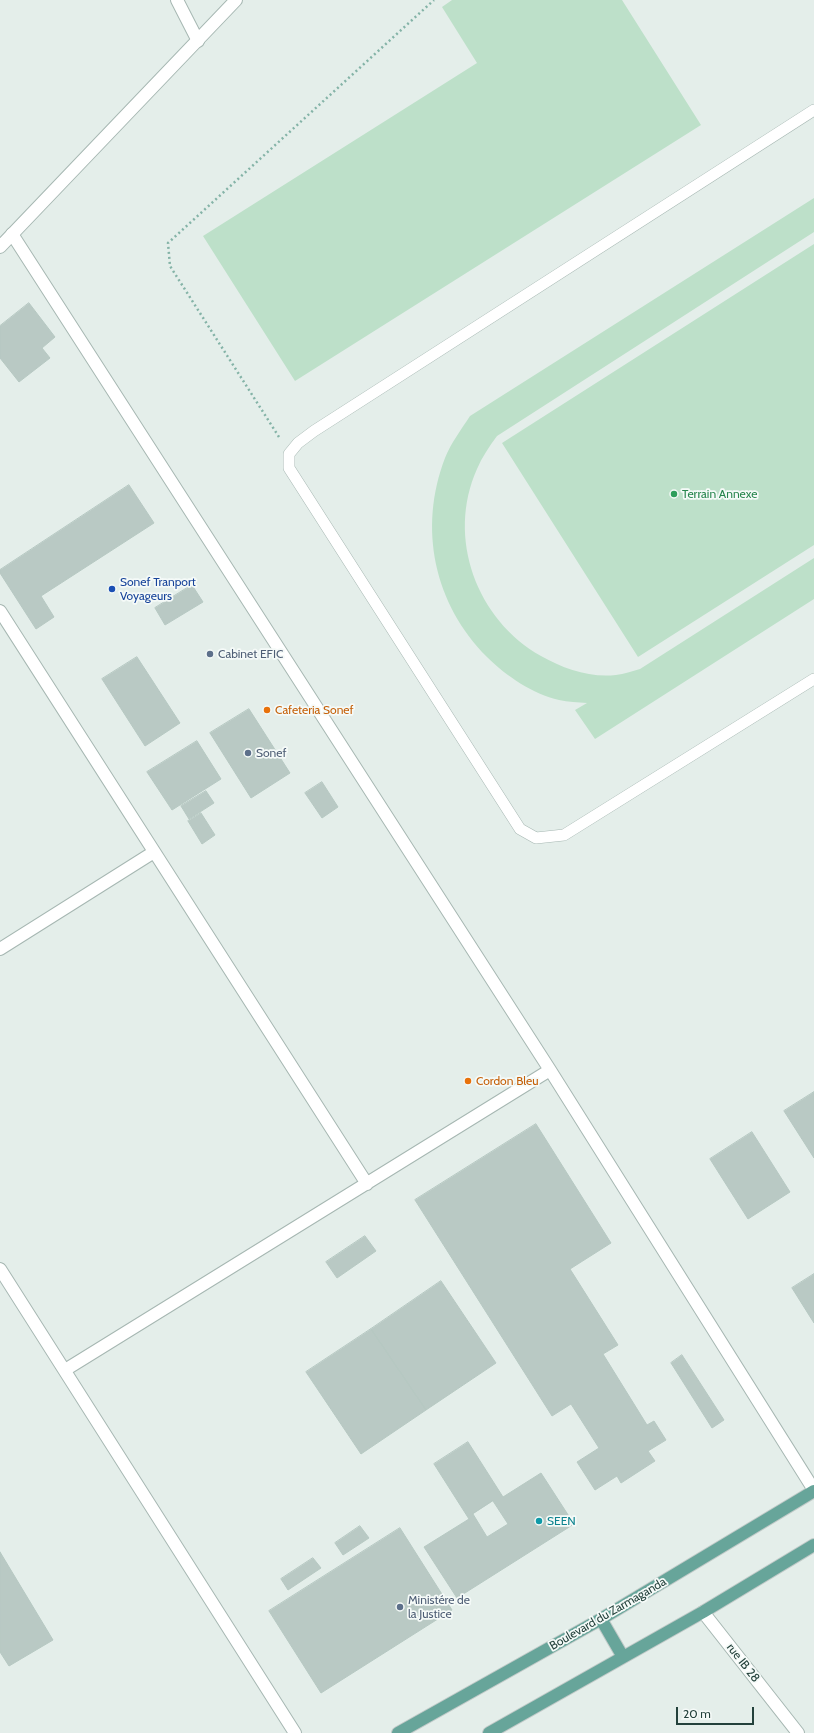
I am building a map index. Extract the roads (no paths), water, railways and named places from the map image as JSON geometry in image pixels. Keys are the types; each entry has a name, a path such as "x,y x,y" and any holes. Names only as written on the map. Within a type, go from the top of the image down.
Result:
{"main road":[{"name":"Boulevard du Zarmaganda","path":"398,1733 601,1618 814,1491"},
{"path":"489,1733 703,1612 814,1545"},
{"path":"601,1618 623,1657"}],"street":[{"path":"177,0 198,40"},
{"path":"0,247 236,0"},
{"path":"12,234 550,1070 814,1491"},
{"path":"0,611 367,1184"},
{"path":"0,949 154,852"},
{"path":"65,1370 550,1070"},
{"path":"0,1269 295,1733"},
{"name":"rue IB 28","path":"703,1612 798,1733"}],"lane":[{"path":"814,110 314,430 298,443 289,454 289,468 520,829 536,838 564,835 814,679"}],"place":[{"name":"Terrain Annexe","path":"674,494"},
{"name":"Sonef Tranport Voyageurs","path":"112,589"},
{"name":"Cabinet EFIC","path":"210,654"},
{"name":"Cafeteria Sonef","path":"267,710"},
{"name":"Sonef","path":"248,753"},
{"name":"Cordon Bleu","path":"468,1081"},
{"name":"SEEN","path":"539,1521"},
{"name":"Ministére de la Justice","path":"400,1607"}]}
